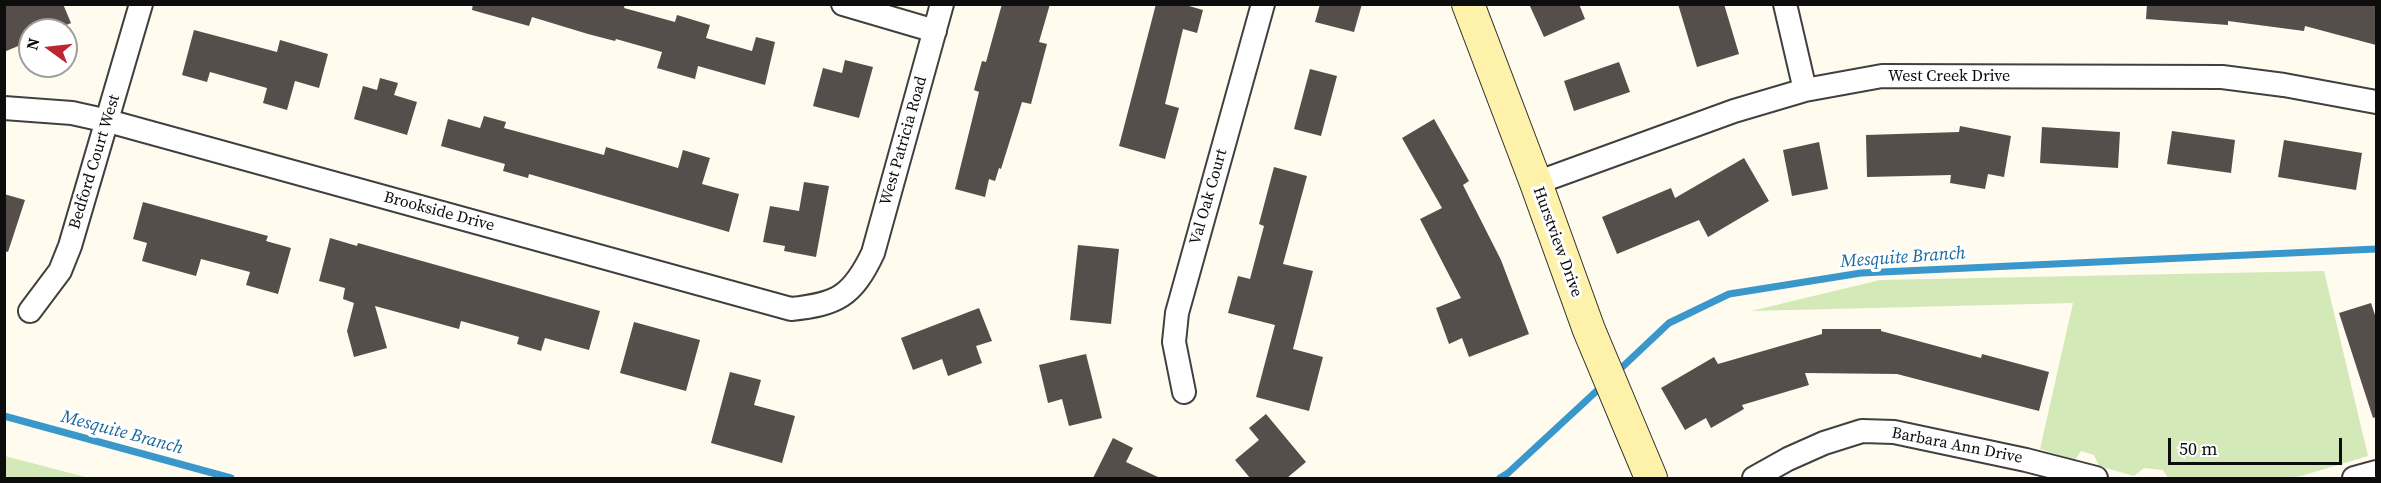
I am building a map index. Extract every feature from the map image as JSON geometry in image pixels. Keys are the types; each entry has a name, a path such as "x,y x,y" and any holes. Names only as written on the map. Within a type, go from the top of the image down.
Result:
{"street":[{"name":"Bedford Court West","path":"30,311 60,271 76,227 141,4"},
{"path":"843,4 935,31"},
{"name":"West Patricia Road","path":"862,275 873,253 942,4"},
{"name":"Val Oak Court","path":"1184,392 1174,342 1177,313 1263,4"},
{"name":"Hurstview Drive","path":"1468,4 1600,357 1651,478"},
{"path":"1785,4 1805,90"},
{"name":"West Creek Drive","path":"1536,183 1734,111 1805,90 1882,76 2210,77 2284,85 2376,102"},
{"name":"Brookside Drive","path":"4,108 72,113 108,121 791,309 820,306 846,294 862,275"},
{"name":"Barbara Ann Drive","path":"1754,478 1824,443 1862,431 1894,432 2024,469 2096,478"},
{"path":"2354,478 2376,472"}],"green space":[{"path":"2324,271 2368,456 2301,476 2283,478 2168,478 2163,470 2144,468 2134,476 2099,466 2094,455 2081,451 2075,460 2040,449 2073,303 1751,311 1880,280"},
{"path":"5,456 89,478 5,478"}],"building":[{"path":"4,4 63,4 69,18 18,18 18,46 4,52"},
{"path":"473,4 625,4 624,8 675,22 677,15 710,25 706,38 752,51 756,37 775,42 765,85 698,66 695,79 657,68 662,52 588,34 532,17 529,26 472,10"},
{"path":"1002,4 1050,4 1039,42 1047,44 1031,104 1022,102 1001,169 999,168 995,181 989,179 985,197 955,189 979,92 974,90 982,61 986,62"},
{"path":"1156,4 1182,4 1203,10 1197,33 1183,29 1165,104 1179,108 1165,159 1119,146"},
{"path":"1320,4 1362,4 1354,32 1315,22"},
{"path":"1529,4 1579,4 1585,19 1544,37"},
{"path":"1678,4 1724,4 1739,54 1697,67"},
{"path":"2147,4 2376,4 2376,45 2305,26 2304,31 2228,21 2228,25 2146,19"},
{"path":"194,30 277,52 280,40 328,54 319,88 295,81 287,110 263,103 267,88 210,72 207,82 182,75"},
{"path":"845,60 873,67 859,118 813,106 823,68 842,73"},
{"path":"1619,62 1630,92 1574,111 1564,81"},
{"path":"1310,69 1337,76 1321,136 1294,129"},
{"path":"380,78 398,83 394,95 417,102 407,135 354,119 363,86 377,90"},
{"path":"484,116 506,122 504,128 604,155 606,147 678,168 683,150 710,158 702,184 739,194 729,232 529,174 528,178 503,171 505,164 441,146 448,119 480,128"},
{"path":"1434,119 1469,181 1463,185 1501,260 1529,334 1469,357 1462,338 1449,344 1436,308 1461,298 1420,219 1442,208 1402,138"},
{"path":"1960,126 2011,136 2004,177 1988,174 1985,189 1950,183 1951,175 1867,177 1866,135 1959,132"},
{"path":"2042,127 2120,132 2118,168 2040,163"},
{"path":"2172,131 2235,140 2231,173 2167,164"},
{"path":"2284,140 2362,153 2356,190 2278,177"},
{"path":"1819,142 1828,189 1792,196 1783,150"},
{"path":"1744,158 1769,201 1708,237 1699,220 1617,254 1602,217 1671,188 1675,198"},
{"path":"1274,167 1307,176 1283,264 1313,271 1293,349 1323,357 1309,411 1256,397 1275,325 1228,313 1238,276 1250,279 1264,226 1259,224"},
{"path":"804,182 829,186 816,257 784,251 785,246 763,242 770,206 799,211"},
{"path":"4,194 25,200 8,252 4,251"},
{"path":"143,202 268,236 266,241 291,248 278,294 246,285 250,272 201,259 196,276 142,261 147,243 133,239"},
{"path":"330,238 357,246 358,243 600,311 589,350 545,338 541,351 517,344 519,337 461,321 459,329 375,306 387,348 354,357 347,331 354,303 343,299 345,288 319,281"},
{"path":"1078,245 1119,249 1111,324 1070,320"},
{"path":"2371,303 2376,318 2376,417 2373,418 2339,313"},
{"path":"979,308 992,341 976,346 982,363 948,376 942,359 913,370 901,338"},
{"path":"634,322 700,340 686,391 620,373"},
{"path":"1822,329 1881,329 1881,331 1981,358 1982,354 2049,372 2039,411 1897,374 1805,373 1809,385 1742,405 1744,409 1711,428 1706,418 1685,430 1661,388 1714,357 1718,364 1822,334"},
{"path":"1086,354 1102,418 1069,426 1062,399 1048,403 1039,365"},
{"path":"730,372 761,380 754,405 795,416 782,463 711,443"},
{"path":"1266,414 1306,462 1287,478 1250,478 1235,460 1259,440 1249,428"},
{"path":"1113,438 1133,448 1126,462 1160,478 1093,478"}],"waterway":[{"name":"Mesquite Branch","path":"1617,372 1669,323 1729,294 1861,273 2376,249"},
{"name":"Mesquite Branch","path":"1500,478 1602,386"},
{"name":"Mesquite Branch","path":"4,416 231,478"}]}
